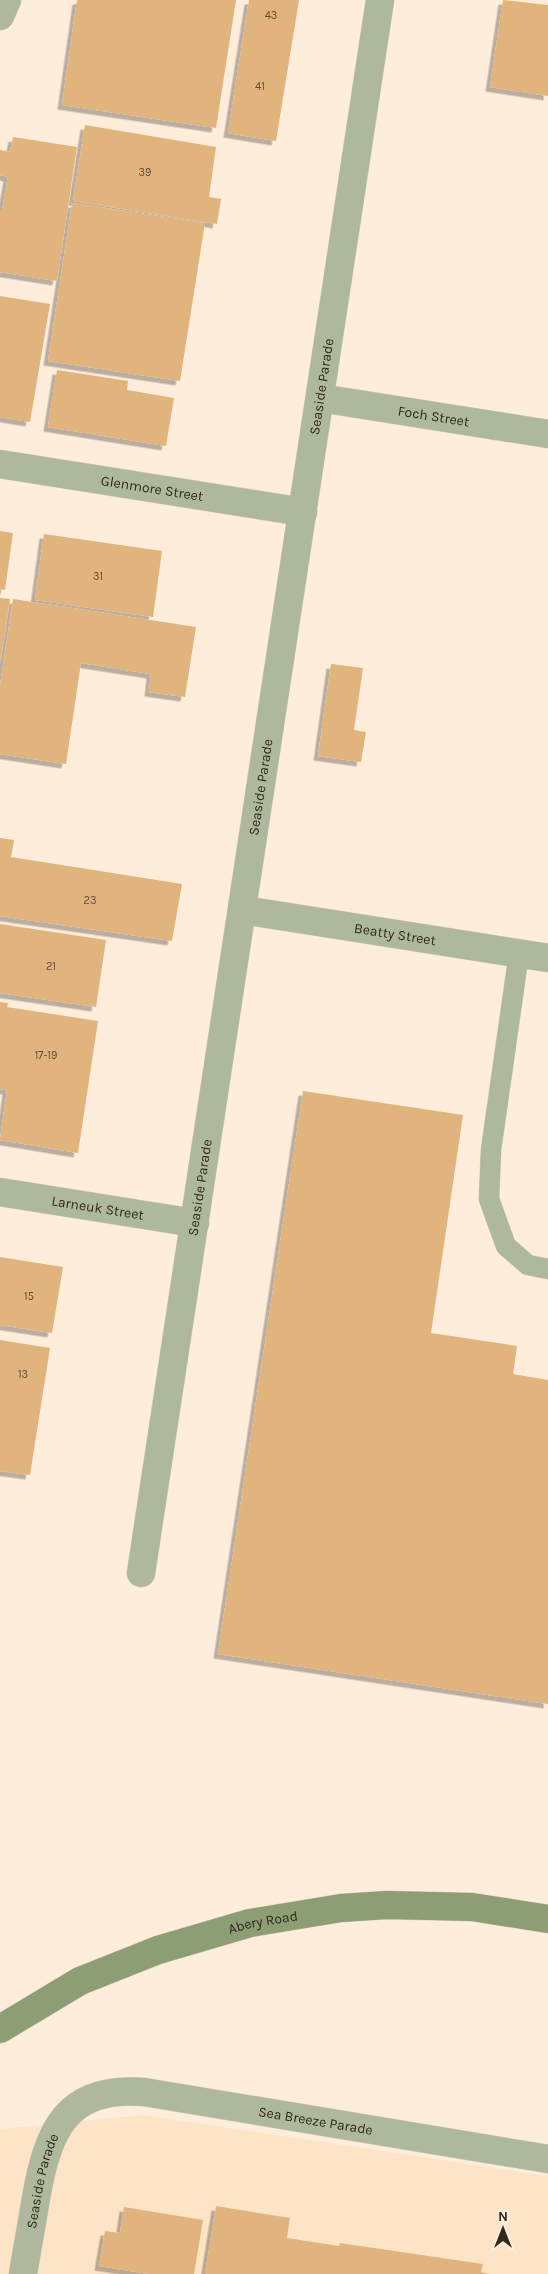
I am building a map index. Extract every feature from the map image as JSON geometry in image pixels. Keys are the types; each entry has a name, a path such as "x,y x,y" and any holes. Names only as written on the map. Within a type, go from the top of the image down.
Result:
{"main road":[{"name":"Abery Road","path":"0,2028 80,1981 158,1950 250,1923 341,1908 429,1905 472,1907 548,1919"}],"street":[{"path":"0,16 7,0"},
{"name":"Seaside Parade","path":"141,1573 380,0"},
{"name":"Foch Street","path":"320,398 548,434"},
{"name":"Glenmore Street","path":"0,464 302,512"},
{"name":"Beatty Street","path":"242,910 548,958"},
{"name":"Larneuk Street","path":"0,1192 195,1223"},
{"name":"Sea Breeze Parade","path":"84,2101 112,2091 144,2092 548,2159"},
{"name":"Seaside Parade","path":"24,2274 39,2184 49,2145 57,2128 74,2108 84,2101"}],"lane":[{"path":"519,953 491,1150 489,1199 506,1246 528,1266 548,1269"}],"shaded area":[{"path":"143,2115 548,2176 548,2274 0,2274 0,2129"}],"building":[{"path":"77,0 236,0 216,128 62,105"},
{"path":"249,0 299,0 276,141 228,133"},
{"path":"503,0 548,5 548,96 490,87"},
{"path":"85,125 216,147 209,197 221,199 217,224 73,201"},
{"path":"13,137 77,147 57,281 0,272 0,210 2,210 8,177 0,175 0,150 10,152"},
{"path":"72,203 205,223 180,381 48,361"},
{"path":"0,296 50,304 30,422 0,417"},
{"path":"57,370 128,381 127,390 174,398 166,446 48,427"},
{"path":"0,531 13,533 5,590 0,589"},
{"path":"44,534 162,551 153,617 35,600"},
{"path":"0,598 10,599 1,658 0,658"},
{"path":"13,599 196,627 185,697 149,692 151,674 81,663 66,764 0,754 0,686"},
{"path":"331,664 363,668 354,730 366,732 361,762 318,756"},
{"path":"0,838 14,840 11,857 182,884 172,941 0,916"},
{"path":"0,924 106,940 96,1007 0,993"},
{"path":"0,1002 8,1003 7,1007 98,1021 78,1153 0,1140 7,1090 0,1089"},
{"path":"303,1091 463,1115 431,1333 517,1346 513,1374 548,1380 548,1704 218,1654"},
{"path":"0,1257 63,1267 52,1333 0,1325"},
{"path":"0,1340 50,1348 30,1475 0,1471"},
{"path":"216,2206 290,2218 287,2238 339,2246 340,2243 483,2264 481,2272 489,2274 205,2274"},
{"path":"124,2207 203,2220 194,2274 149,2274 99,2266 105,2231 120,2233"}]}
